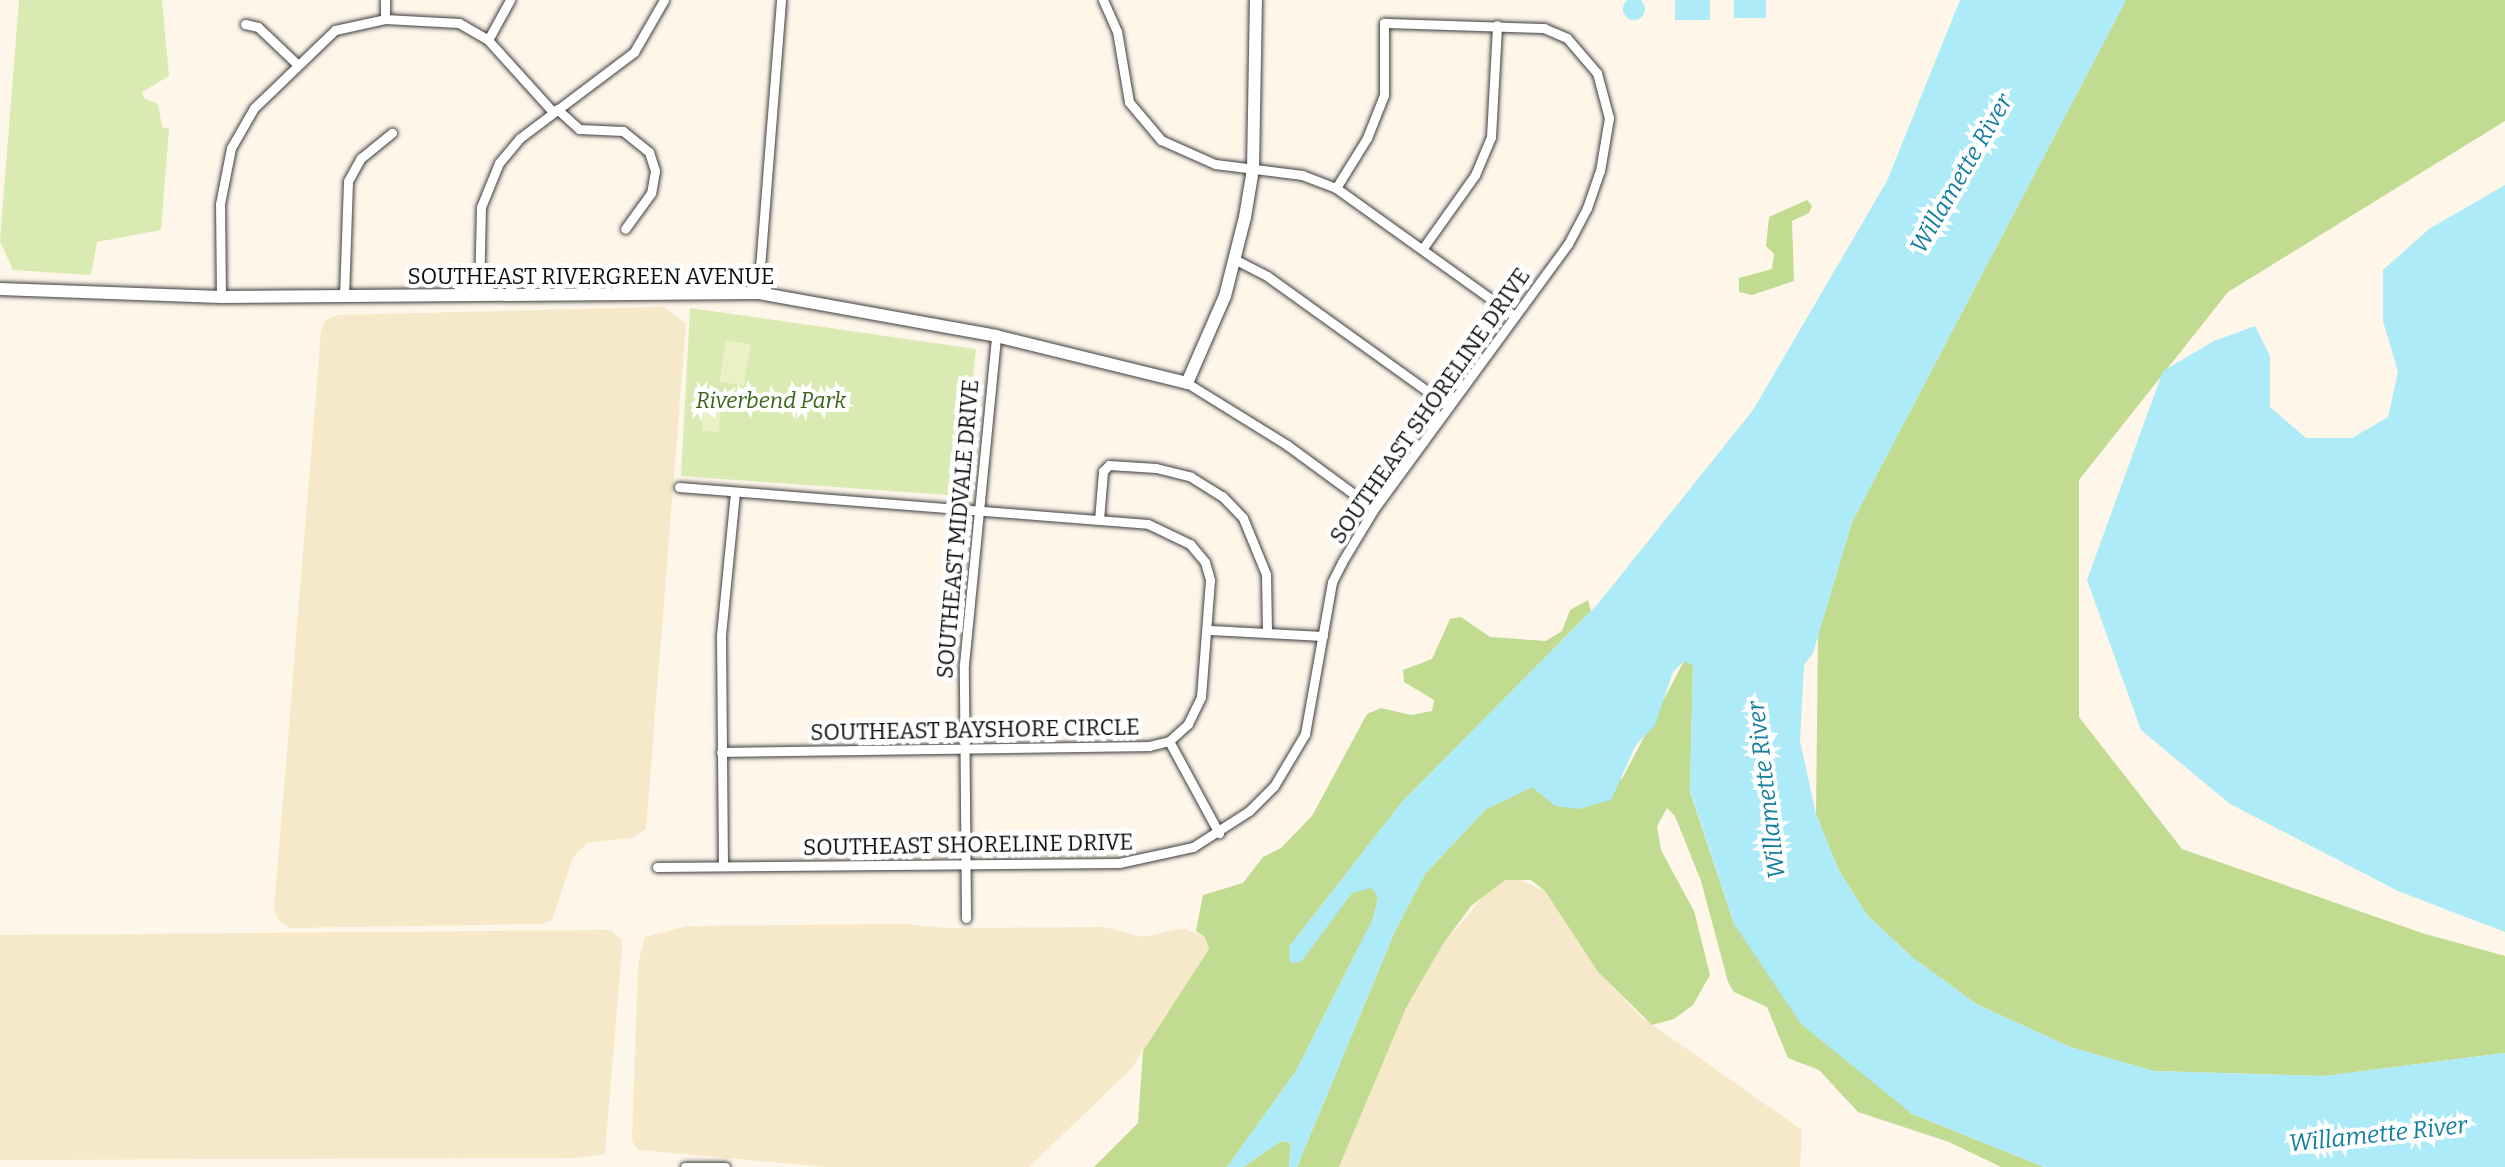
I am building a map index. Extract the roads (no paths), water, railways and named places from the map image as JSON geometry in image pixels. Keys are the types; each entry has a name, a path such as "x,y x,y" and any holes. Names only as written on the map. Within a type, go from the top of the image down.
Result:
{"street":[{"path":"385,0 385,19"},
{"path":"488,40 510,0"},
{"path":"479,295 478,222 484,194 509,150 634,52 664,0"},
{"path":"758,293 781,0"},
{"path":"1103,0 1117,31 1123,88 1147,128 1190,156 1302,175 1336,188 1515,316"},
{"path":"1187,383 1236,260 1253,169 1256,0"},
{"path":"221,297 220,204 231,148 254,108 297,64 344,25 385,19 448,20 488,40 555,111 579,129 623,131 649,152 655,171 651,193 625,229"},
{"name":"SOUTHEAST SHORELINE DRIVE","path":"657,867 1119,863 1163,856 1219,833 1274,786 1305,734 1332,582 1374,509 1515,316 1587,208 1600,171 1609,118 1597,73 1567,38 1544,28 1384,23 1384,95 1367,138 1336,188"},
{"path":"245,24 258,27 297,64"},
{"path":"1423,248 1475,175 1491,137 1497,25"},
{"path":"344,296 348,181 361,158 392,133"},
{"path":"1236,260 1267,276 1449,407"},
{"name":"SOUTHEAST RIVERGREEN AVENUE","path":"0,289 221,297 758,293 996,336 1187,383 1287,445 1374,509"},
{"name":"SOUTHEAST MIDVALE DRIVE","path":"966,918 964,748 967,608 996,336"},
{"path":"1099,520 1103,471 1109,465 1156,468 1191,477 1222,496 1243,518 1263,564 1267,633"},
{"name":"SOUTHEAST BAYSHORE CIRCLE","path":"679,487 1148,524 1190,544 1205,562 1210,580 1210,630 1201,697 1188,724 1169,741 1149,746 721,752"},
{"path":"723,866 721,635 735,493"},
{"path":"1210,630 1323,636"},
{"path":"1169,741 1219,833"},
{"path":"685,1167 725,1167"}],"water":[{"path":"1630,-2 1638,-2 1645,9 1638,20 1630,20 1623,13 1623,5"},
{"path":"1675,0 1710,0 1710,20 1675,20"},
{"path":"1734,0 1766,0 1766,18 1734,18"},
{"name":"Willamette River","path":"1960,0 2126,0 1852,522 1813,653 1804,665 1800,741 1816,814 1838,869 1867,915 1912,957 1976,1004 2070,1047 2154,1071 2324,1076 2505,1053 2505,1167 2044,1167 1912,1114 1801,1024 1734,924 1690,791 1693,665 1684,661 1673,672 1655,725 1636,745 1611,800 1579,809 1555,806 1532,787 1485,810 1425,874 1395,931 1297,1167 1289,1167 1291,1143 1281,1141 1243,1167 1227,1167 1296,1071 1373,919 1378,897 1372,888 1352,893 1301,962 1290,963 1289,947 1402,802 1597,605 1753,410 1887,181"},
{"path":"2505,185 2505,932 2398,891 2230,804 2141,730 2087,580 2163,371 2214,341 2255,326 2270,356 2270,407 2306,438 2352,438 2388,417 2398,372 2383,321 2383,270 2429,229"}],"park label":[{"name":"Riverbend Park","path":"771,401"}]}
